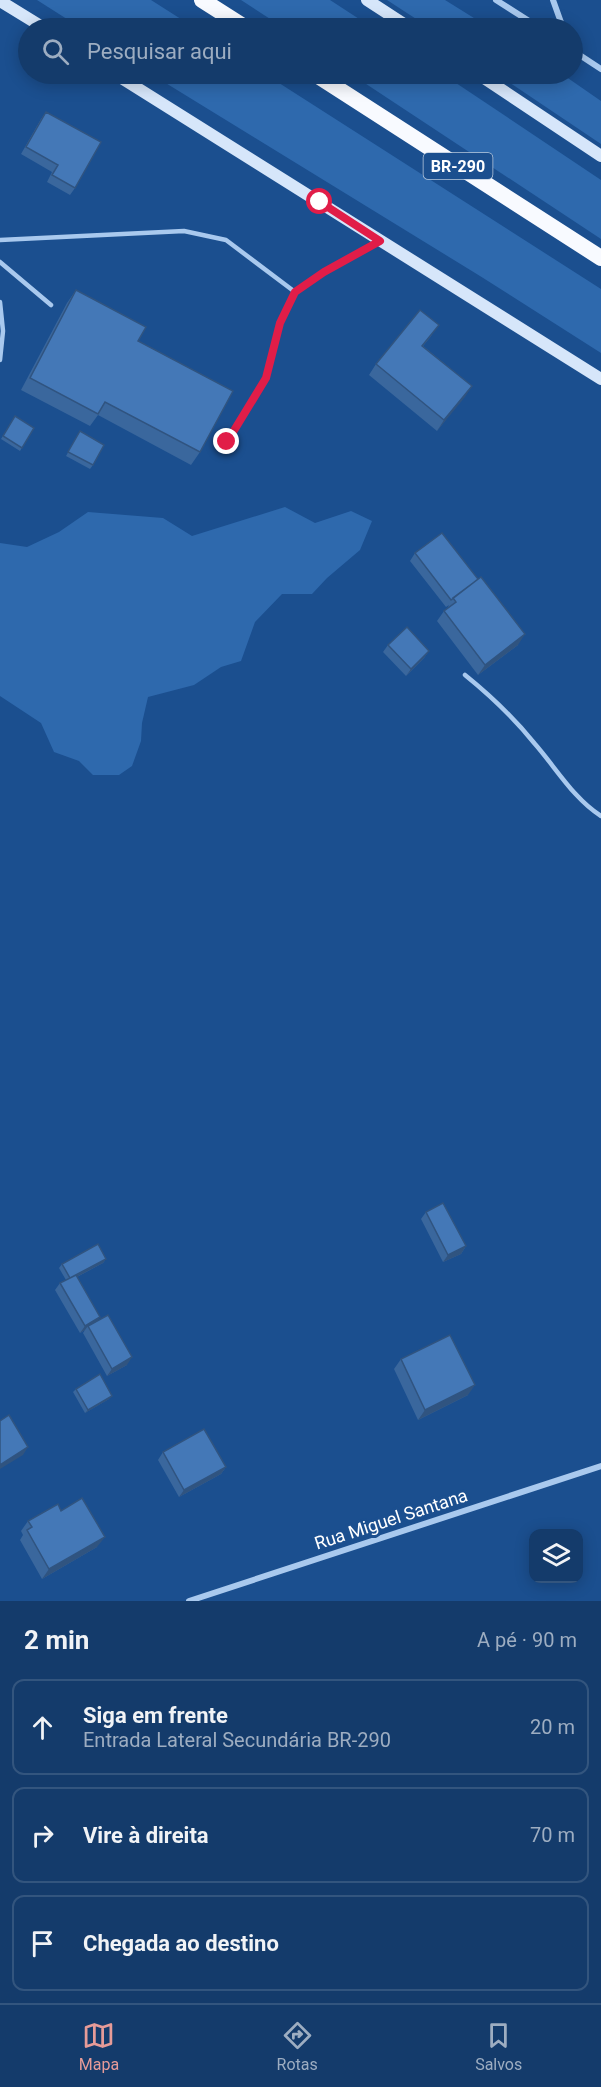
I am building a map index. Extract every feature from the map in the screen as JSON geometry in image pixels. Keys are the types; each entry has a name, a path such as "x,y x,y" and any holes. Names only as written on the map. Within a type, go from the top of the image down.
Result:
{"highway":[{"path":"202,0 230,18"},
{"name":"BR-290","path":"331,84 601,258"}],"main road":[{"path":"367,0 395,18"},
{"path":"0,1 28,18"},
{"path":"131,84 601,379"},
{"path":"493,84 601,156"}],"street":[{"path":"496,0 524,18"},
{"path":"553,0 559,18"},
{"path":"583,57 601,69"},
{"name":"Rua Miguel Santana","path":"189,1601 601,1466"}],"lane":[{"path":"0,240 184,231 208,235 226,240 295,292"},
{"path":"227,442 266,378 280,323 295,292 324,272 380,241"},
{"path":"0,262 51,305"},
{"path":"0,302 3,331 0,360"},
{"path":"465,675 498,702 534,742 586,807 601,816"}],"shaded area":[{"path":"37,0 151,0 179,18 65,18"},
{"path":"241,0 330,0 358,18 269,18"},
{"path":"387,0 445,0 474,18 415,18"},
{"path":"167,84 281,84 601,289 601,353"},
{"path":"366,84 457,84 601,180 601,239"},
{"path":"512,84 576,84 601,101 601,144"},
{"path":"285,507 315,523 351,511 372,521 360,550 312,594 282,594 255,622 241,661 221,667 194,685 148,697 142,723 141,741 132,766 119,775 93,775 79,761 54,752 41,723 0,696 0,543 27,547 59,532 88,512 163,518 192,536"}],"building":[{"path":"46,112 101,142 75,188 52,175 58,165 26,147"},
{"path":"76,290 146,327 138,341 233,391 200,452 105,402 98,414 30,378"},
{"path":"420,310 439,325 422,346 472,386 444,420 376,364"},
{"path":"15,416 34,428 22,448 3,436"},
{"path":"80,431 104,445 93,465 68,452"},
{"path":"442,533 478,579 451,600 415,553"},
{"path":"481,577 525,634 485,665 444,611 456,602 453,598"},
{"path":"407,627 429,651 411,669 388,645"},
{"path":"443,1203 466,1246 448,1255 426,1212"},
{"path":"98,1244 106,1259 70,1278 62,1264"},
{"path":"76,1275 100,1317 85,1326 60,1283"},
{"path":"108,1315 132,1357 112,1369 88,1326"},
{"path":"450,1335 475,1385 425,1410 401,1359"},
{"path":"100,1374 112,1396 88,1410 76,1389"},
{"path":"9,1415 28,1447 0,1465 0,1421"},
{"path":"204,1429 226,1467 184,1490 163,1452"},
{"path":"82,1498 105,1537 49,1569 27,1530 32,1527 28,1521 58,1504 61,1511"}],"route":[{"path":"227,442 266,378 280,323 295,292 324,272 380,241 320,202"}]}
